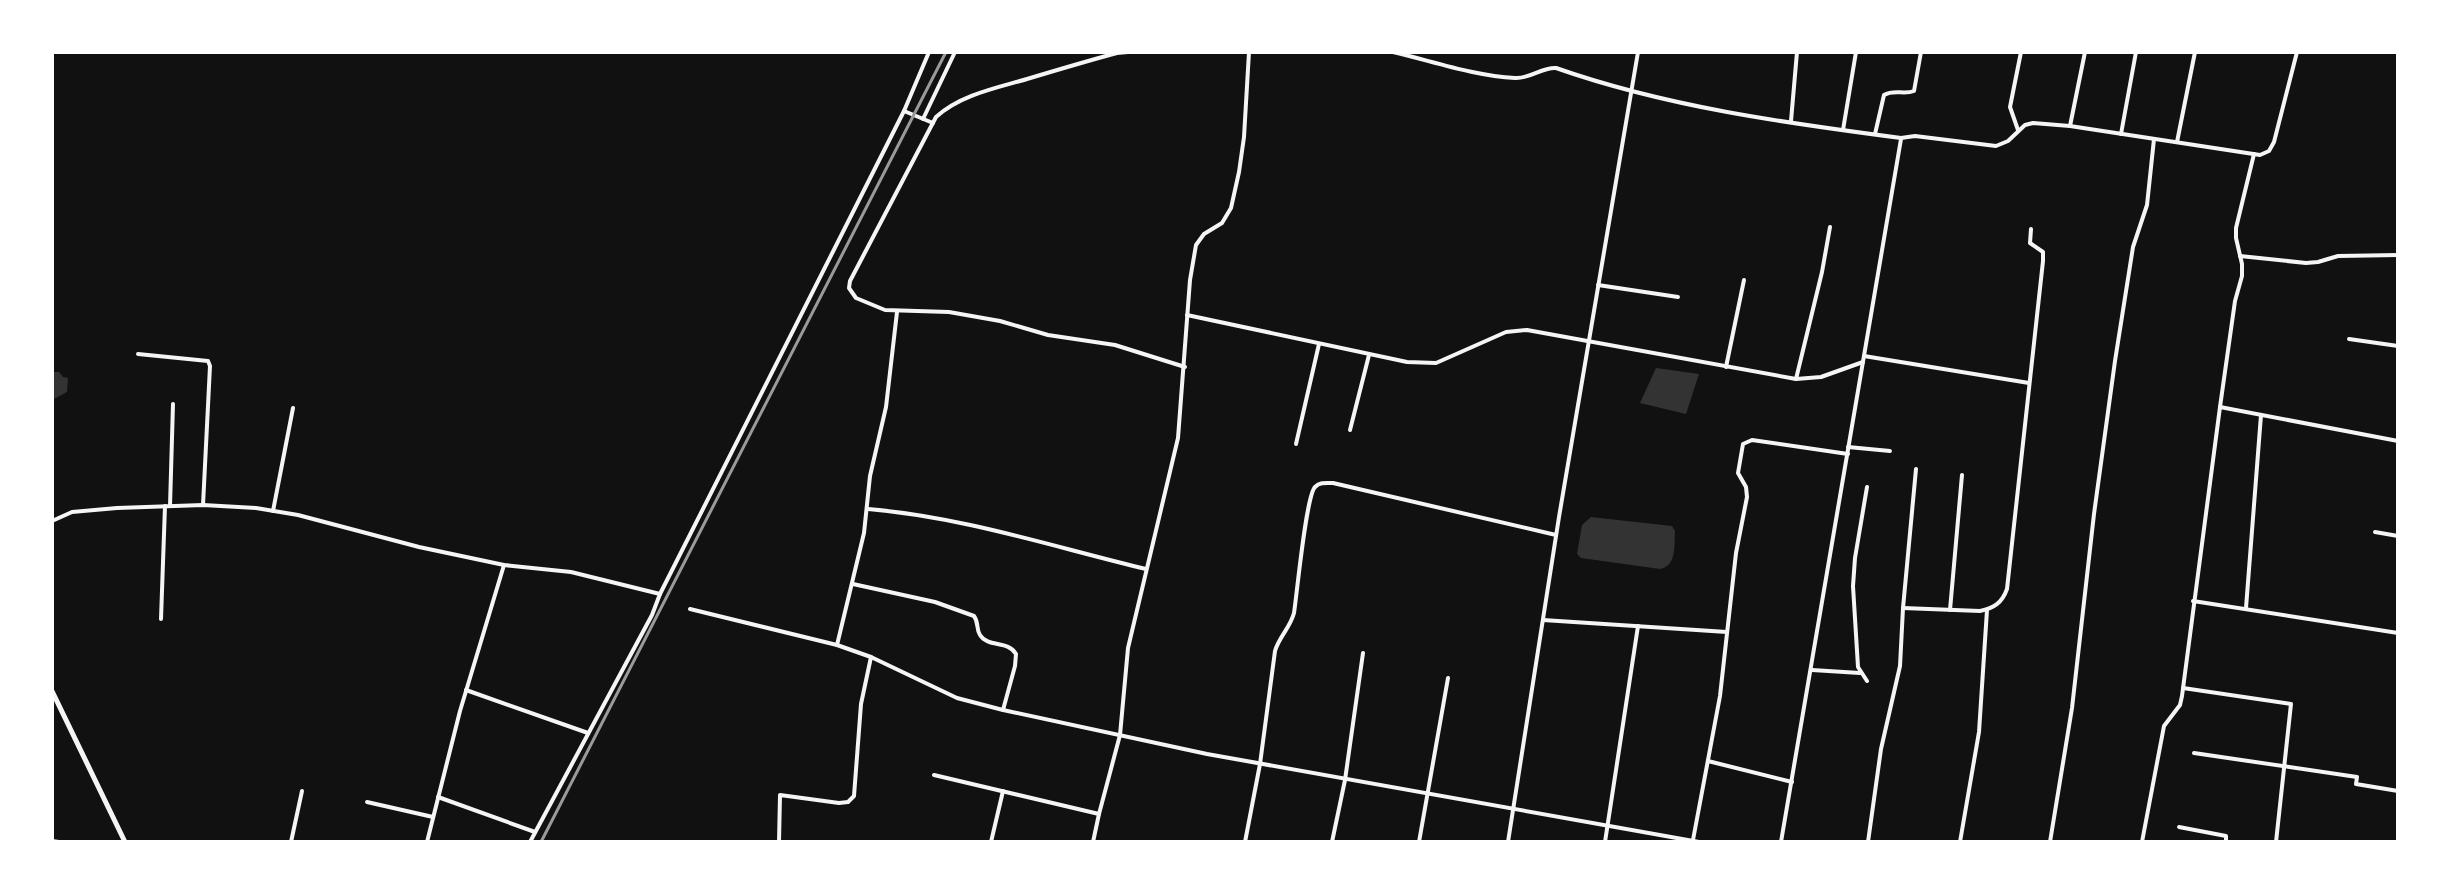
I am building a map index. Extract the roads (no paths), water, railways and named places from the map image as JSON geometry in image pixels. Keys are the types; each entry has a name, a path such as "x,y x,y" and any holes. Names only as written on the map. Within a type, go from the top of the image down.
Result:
{"street":[{"path":"530,842 652,615 904,111 929,52"},
{"path":"923,119 955,52"},
{"path":"1128,52 1015,82 958,101 944,109 933,123 849,284 850,291 856,298 877,308 897,312 936,311 1000,321 1058,338 1115,345 1185,367"},
{"path":"1093,842 1120,735 1128,648 1178,438 1187,315 1196,245 1204,234 1225,218 1235,193 1246,113 1249,52"},
{"path":"1393,52 1517,79 1556,68 1632,91 1791,122 1901,138 1915,136 1996,146 2033,123 2254,154 2266,153 2274,142 2297,52"},
{"path":"1508,842 1556,535 1638,52"},
{"path":"1791,122 1797,52"},
{"path":"1843,130 1856,52"},
{"path":"1875,134 1884,95 1891,91 1914,91 1921,52"},
{"path":"2018,130 2010,107 2021,52"},
{"path":"2070,126 2085,52"},
{"path":"2121,134 2136,52"},
{"path":"2177,142 2195,52"},
{"path":"904,111 933,123"},
{"path":"1781,842 1901,138"},
{"path":"2050,842 2072,708 2115,361 2133,247 2147,205 2154,139"},
{"path":"2142,842 2164,726 2180,705 2183,688 2235,301 2242,276 2236,228 2254,154"},
{"path":"1796,379 1830,227"},
{"path":"1903,608 1987,610 2003,599 2007,589 2043,261 2043,252 2030,243 2031,229"},
{"path":"2240,256 2306,263 2338,256 2398,255"},
{"path":"1726,367 1744,280"},
{"path":"1598,285 1678,297"},
{"path":"837,645 868,509 870,476 886,407 897,312"},
{"path":"1187,315 1407,362 1436,363 1513,330 1796,379 1821,377 1864,359 2029,383"},
{"path":"2349,339 2398,346"},
{"path":"1296,444 1319,344"},
{"path":"138,354 208,361 203,505"},
{"path":"1350,430 1369,355"},
{"path":"161,619 173,404"},
{"path":"2220,407 2398,441"},
{"path":"273,511 293,408"},
{"path":"2246,609 2261,415"},
{"path":"690,609 837,645 871,657 957,698 1003,710 1260,764 1695,842 1720,696 1736,553 1747,497 1746,487 1738,473 1743,444 1752,440 1848,454"},
{"path":"1848,447 1890,451"},
{"path":"1868,842 1881,749 1900,666 1916,469"},
{"path":"1950,610 1962,475"},
{"path":"1245,842 1260,764 1275,651 1294,613 1308,511 1315,487 1323,482 1333,483 1556,535"},
{"path":"1867,487 1854,573 1860,673 1867,681"},
{"path":"52,521 72,512 168,506 241,506 312,518 419,547 504,565 571,572 660,594"},
{"path":"868,509 915,513 977,526 1146,569"},
{"path":"2375,532 2398,536"},
{"path":"427,842 466,690 504,565"},
{"path":"853,584 935,602 974,616 983,639 1010,646 1016,654 1015,666 1003,710"},
{"path":"2193,601 2398,633"},
{"path":"1960,842 1979,732 1987,610"},
{"path":"1543,620 1727,632"},
{"path":"1605,842 1638,626"},
{"path":"1332,842 1345,780 1363,653"},
{"path":"779,842 780,795 839,803 848,802 854,796 861,704 871,657"},
{"path":"1812,670 1860,673"},
{"path":"1419,842 1448,678"},
{"path":"2183,688 2291,704 2276,842"},
{"path":"466,690 588,733"},
{"path":"52,691 125,842"},
{"path":"2194,753 2357,777 2356,784 2398,791"},
{"path":"1708,761 1792,782"},
{"path":"934,775 1099,814"},
{"path":"291,842 302,791"},
{"path":"991,842 1003,791"},
{"path":"438,797 535,832"},
{"path":"367,802 433,817"},
{"path":"2179,827 2226,836 2226,842"},
{"path":"52,841 59,842"}],"railway":[{"path":"541,842 946,52"}]}
